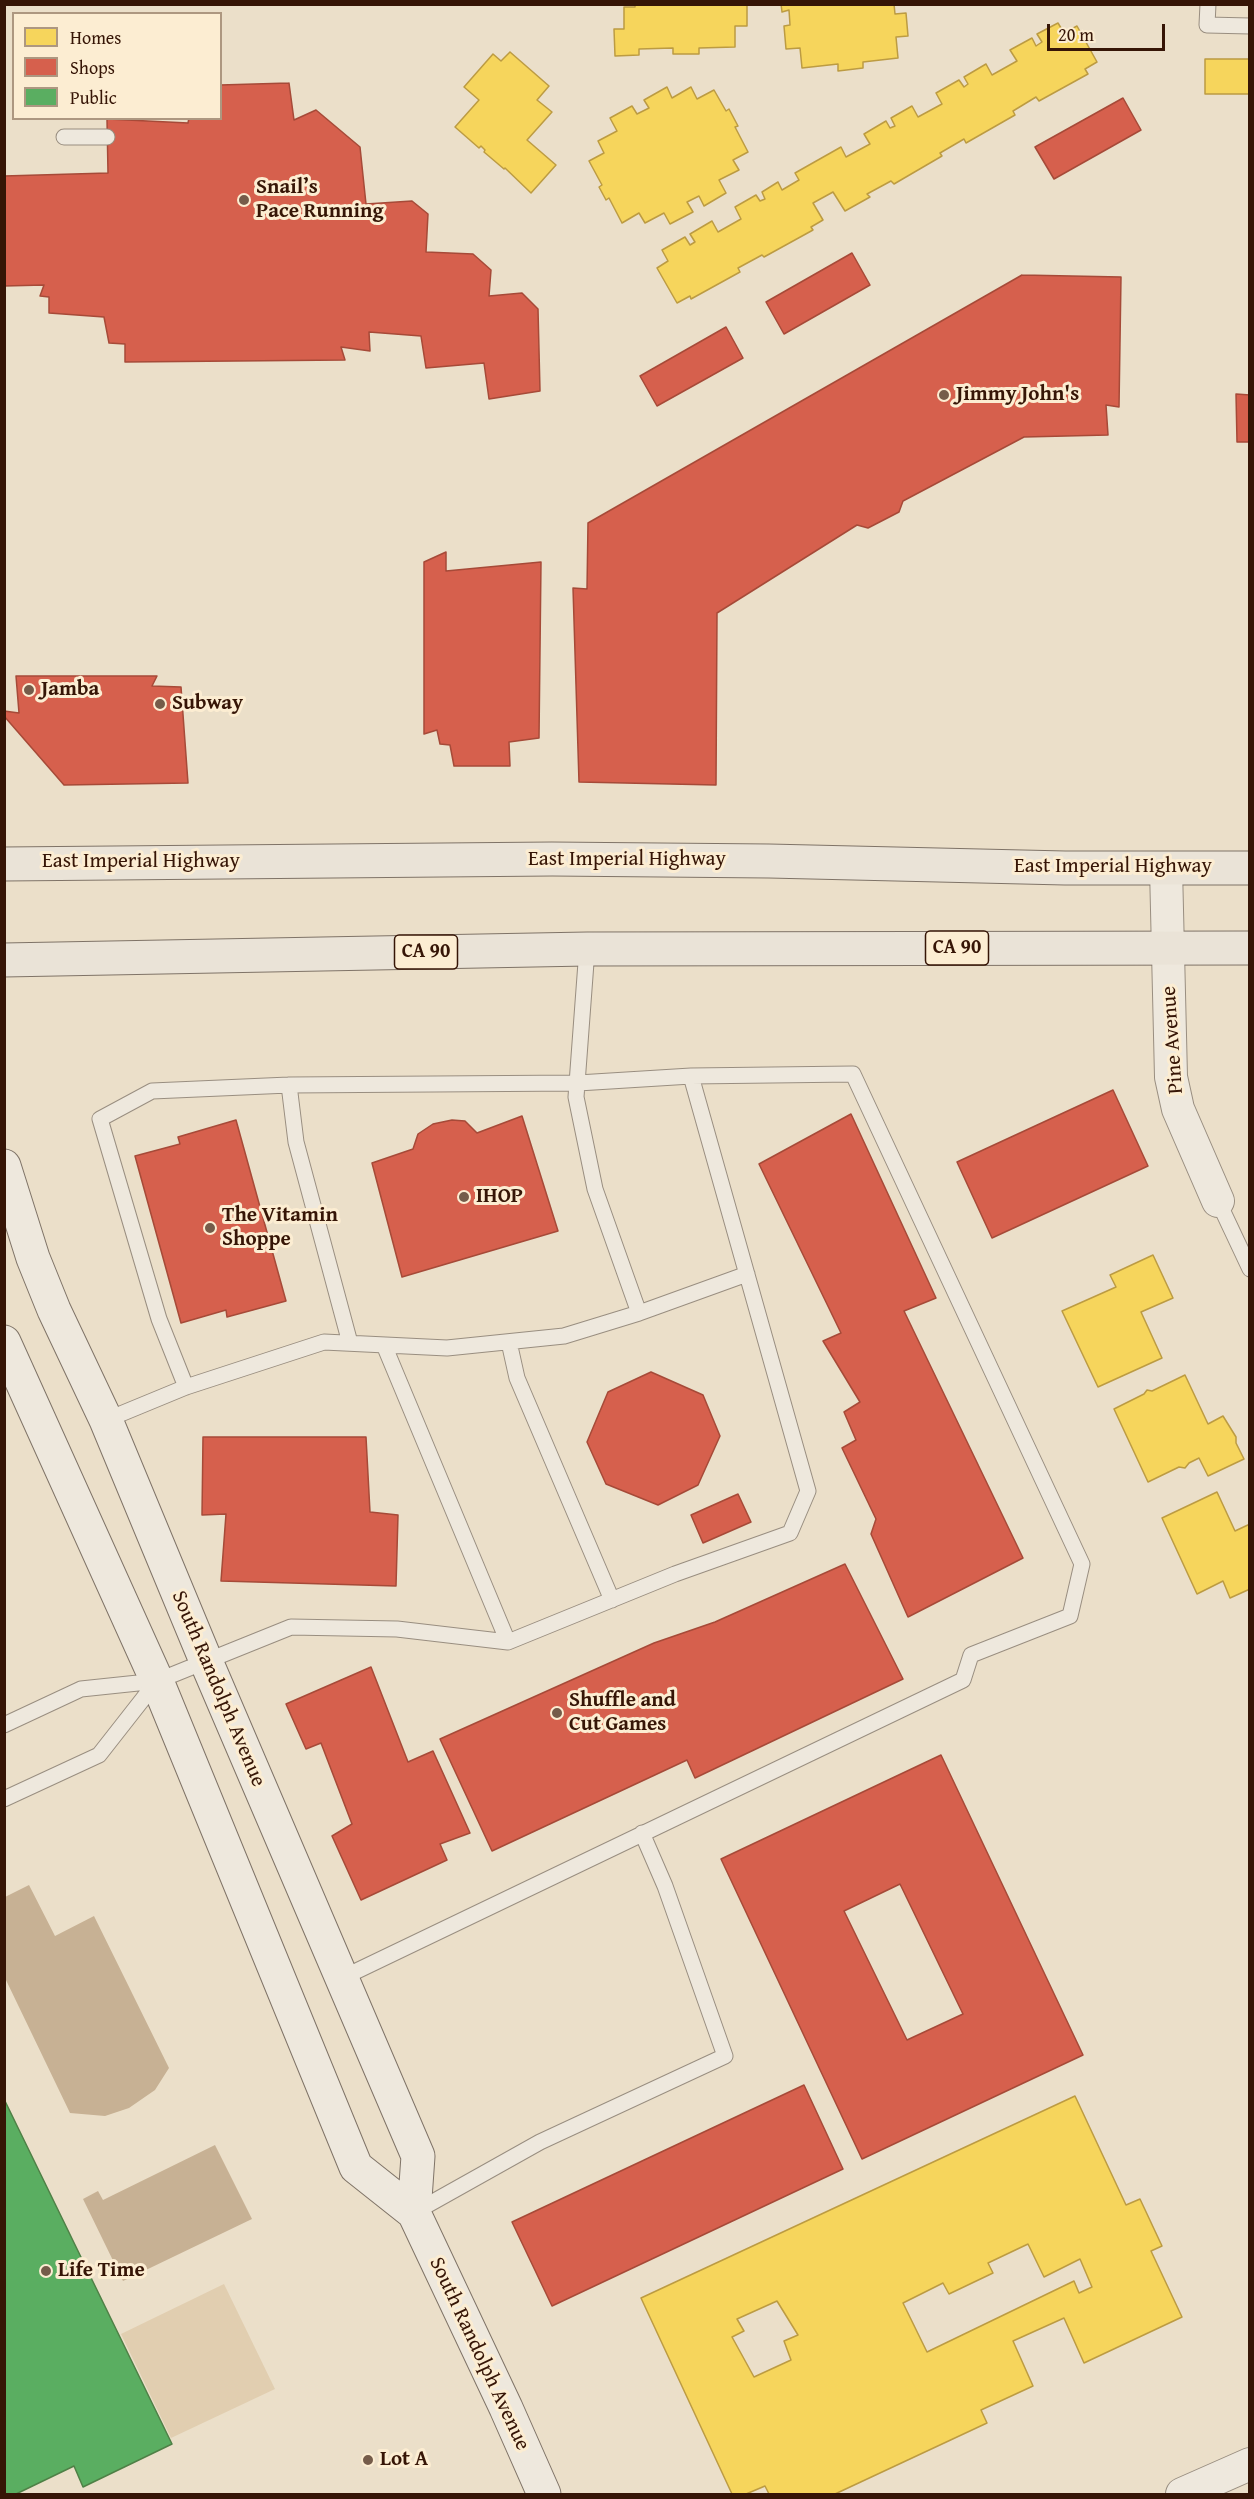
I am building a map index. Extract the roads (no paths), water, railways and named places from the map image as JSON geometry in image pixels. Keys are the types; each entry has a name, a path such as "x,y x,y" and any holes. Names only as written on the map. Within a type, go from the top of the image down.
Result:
{"main road":[{"name":"East Imperial Highway","path":"4,864 552,859 1250,868"},
{"name":"CA 90","path":"4,960 587,949 1250,948"}],"street":[{"name":"Pine Avenue","path":"1166,868 1170,1058 1174,1092 1181,1117 1218,1201"},
{"name":"South Randolph Avenue","path":"4,1166 33,1258 54,1310 106,1420 206,1661 418,2156 414,2213"},
{"name":"South Randolph Avenue","path":"4,1342 157,1681 356,2167 414,2213 544,2494"},
{"path":"1182,2494 1250,2464"}],"lane":[{"path":"1208,4 1207,25 1250,26"},
{"path":"64,137 108,136"},
{"path":"587,949 576,1097 595,1189 639,1312"},
{"path":"186,1388 159,1319 100,1119 152,1091 289,1085 578,1083 691,1076 853,1074 1082,1564 1070,1616 971,1656 963,1680 342,1978"},
{"path":"4,1725 81,1689 157,1681 291,1627 397,1629 508,1642 790,1533 808,1491 691,1076"},
{"path":"289,1085 296,1142 350,1343"},
{"name":"Pine Avenue","path":"1218,1201 1250,1269"},
{"path":"106,1420 186,1388 324,1342 447,1348 564,1336 747,1274"},
{"path":"509,1342 517,1378 612,1600"},
{"path":"384,1345 508,1642"},
{"path":"4,1799 99,1755 157,1681"},
{"path":"414,2213 540,2142 725,2056 665,1886 642,1833"}],"place":[{"name":"Snail’s Pace Running","path":"244,200"},
{"name":"Jimmy John's","path":"944,395"},
{"name":"Jamba","path":"29,690"},
{"name":"Subway","path":"160,704"},
{"name":"IHOP","path":"464,1197"},
{"name":"The Vitamin Shoppe","path":"210,1228"},
{"name":"Shuffle and Cut Games","path":"557,1713"},
{"name":"Life Time","path":"46,2271"},
{"name":"Lot A","path":"368,2460"}]}
